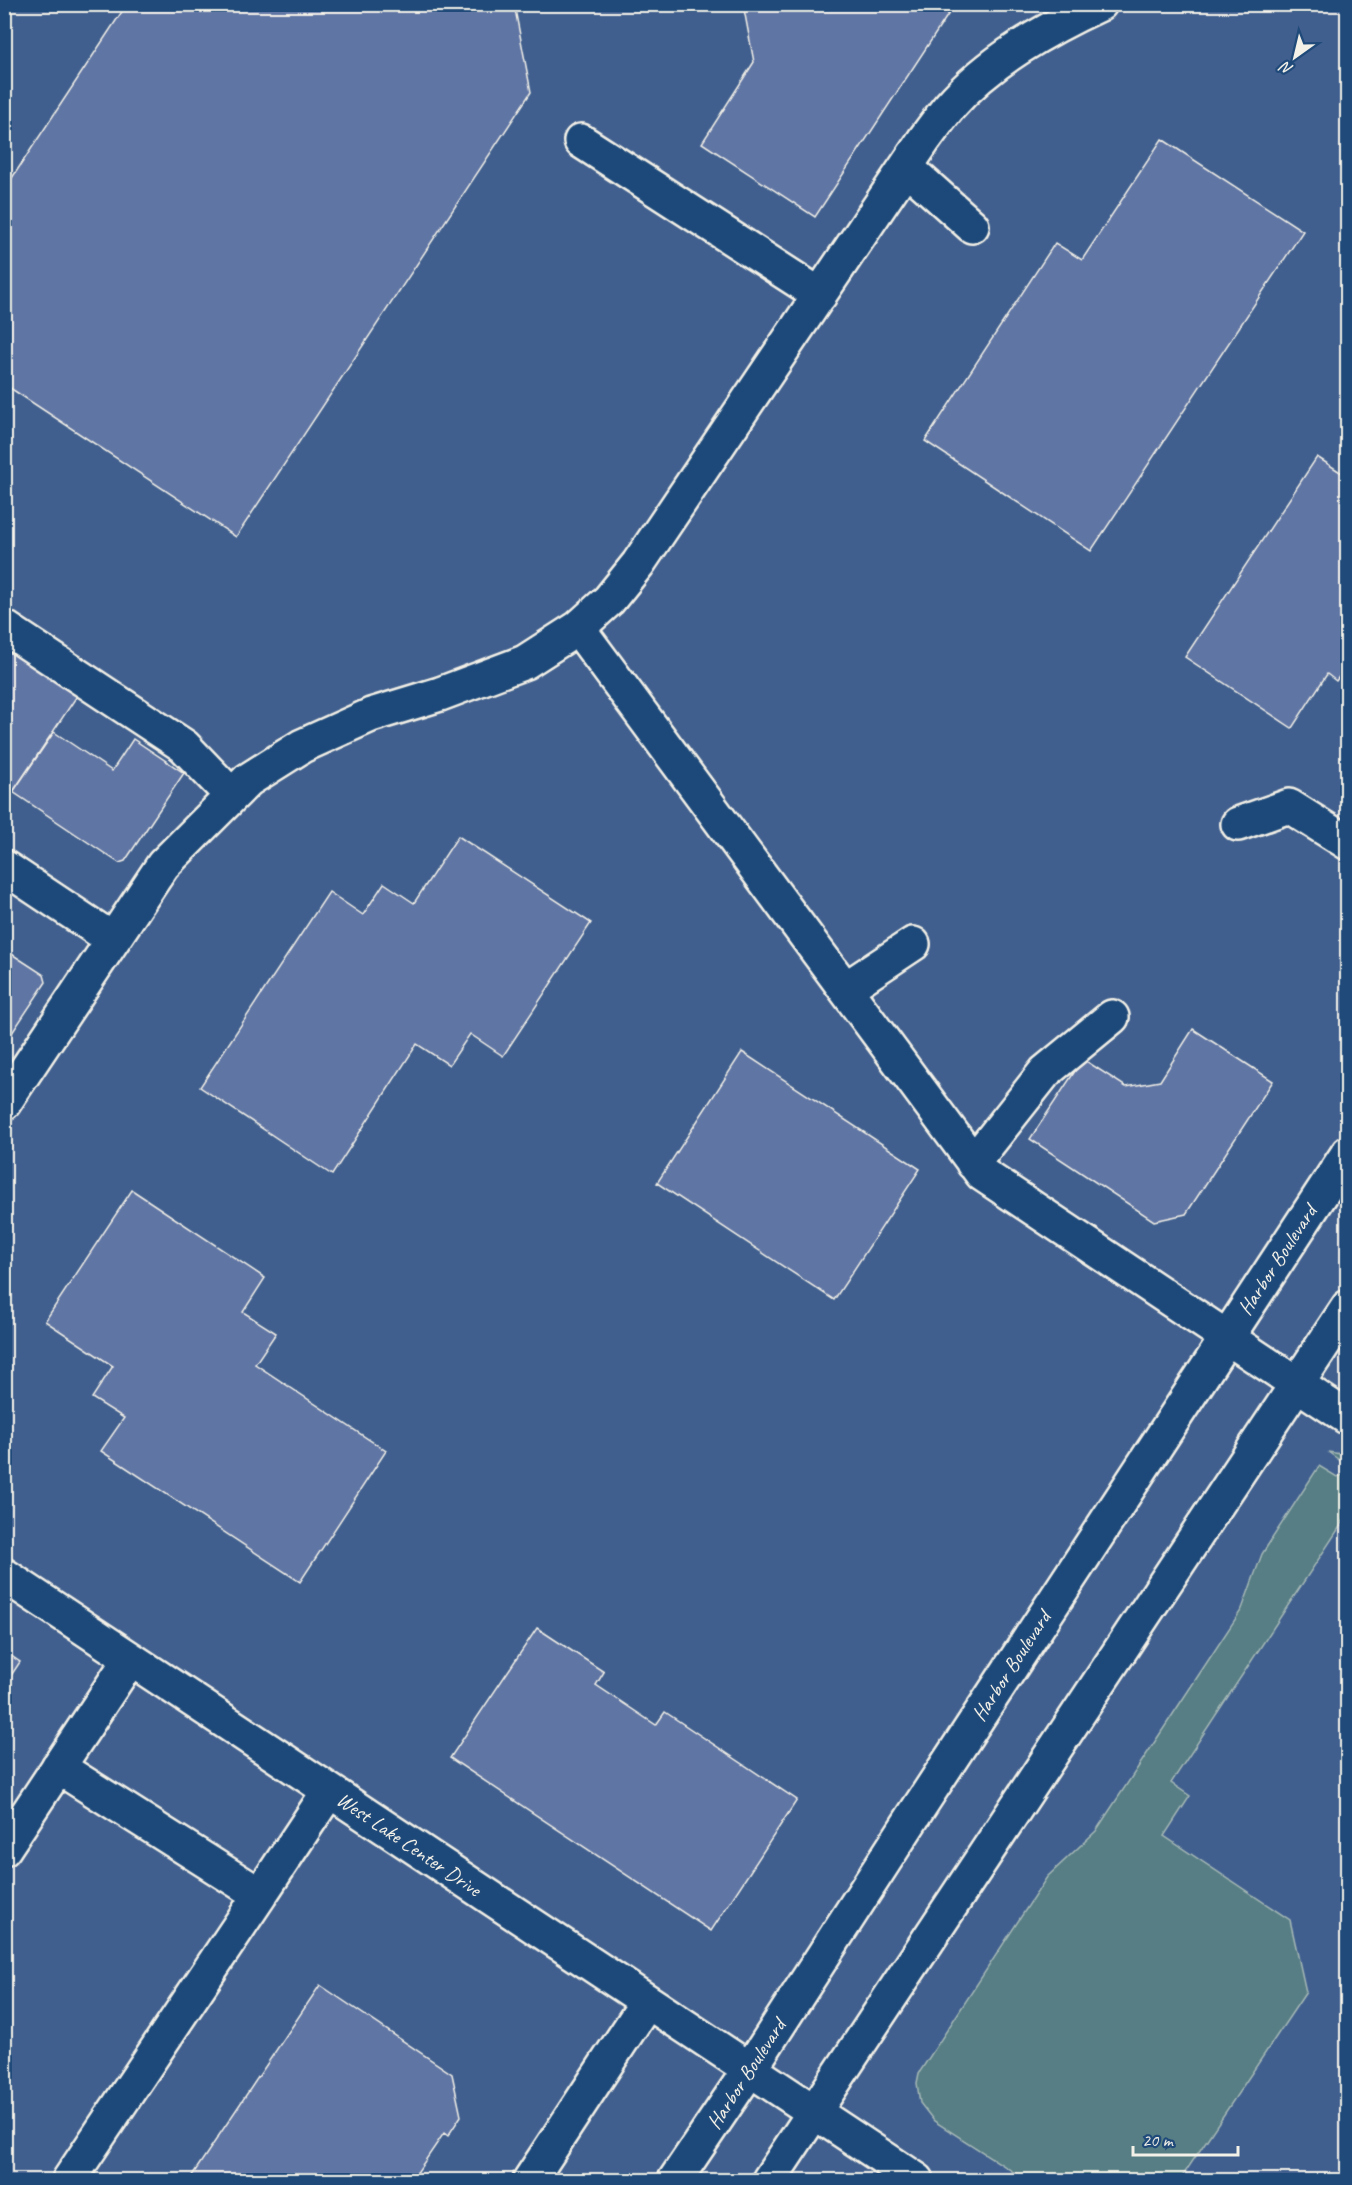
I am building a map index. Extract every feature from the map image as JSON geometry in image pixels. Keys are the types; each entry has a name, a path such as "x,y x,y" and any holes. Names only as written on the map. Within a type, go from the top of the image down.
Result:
{"main road":[{"path":"4,1103 163,865 248,780 302,746 371,715 440,694 525,662 578,628 609,600 638,564 906,167 950,106 979,78 1031,40 1100,4"},
{"path":"581,141 820,295"},
{"path":"906,167 972,226"},
{"path":"4,627 184,746 232,796"},
{"path":"578,628 982,1174 1347,1418"},
{"path":"1238,824 1289,806 1347,843"},
{"path":"4,867 112,939"},
{"path":"846,989 913,944"},
{"path":"973,1162 1045,1072 1112,1017"},
{"name":"Harbor Boulevard","path":"675,2181 1347,1153"},
{"path":"769,2181 1347,1307"},
{"name":"West Lake Center Drive","path":"4,1575 917,2181"},
{"path":"4,1849 130,1659"},
{"path":"58,1767 260,1895"},
{"path":"69,2181 329,1791"},
{"path":"530,2181 647,2002"}],"shaded area":[{"path":"5,5 1347,5 1347,2180 5,2180"}],"green space":[{"path":"1328,1452 1347,1455 1347,1516 1171,1783 1190,1796 1164,1836 1290,1920 1306,1992 1180,2180 1026,2180 934,2121 920,2103 917,2083 919,2073 1047,1877 1096,1831 1242,1609 1262,1554 1319,1466 1337,1477 1343,1475 1345,1464"}],"building":[{"path":"127,4 514,4 531,92 236,537 4,384 4,190"},
{"path":"743,4 955,4 815,217 702,143 754,62"},
{"path":"1162,139 1303,231 1091,551 925,441 1055,243 1082,260"},
{"path":"1317,457 1348,477 1348,664 1336,681 1327,674 1292,728 1185,657"},
{"path":"4,647 77,696 8,799 4,796"},
{"path":"54,732 112,771 133,739 184,773 125,861 119,863 13,792"},
{"path":"458,836 591,923 503,1056 470,1034 449,1065 417,1044 332,1175 200,1087 329,892 363,915 384,883 414,903"},
{"path":"4,949 44,975 46,982 4,1045"},
{"path":"1193,1029 1273,1081 1186,1214 1154,1221 1030,1139 1083,1059 1126,1087 1160,1081"},
{"path":"742,1052 920,1169 834,1300 657,1183"},
{"path":"132,1190 265,1278 243,1312 276,1333 255,1364 386,1451 300,1582 101,1451 124,1418 92,1398 113,1366 45,1321"},
{"path":"537,1628 604,1672 596,1685 656,1725 665,1712 797,1800 711,1931 450,1758"},
{"path":"4,1651 20,1662 4,1686"},
{"path":"320,1985 452,2074 461,2116 448,2136 444,2133 412,2180 189,2180"}]}
